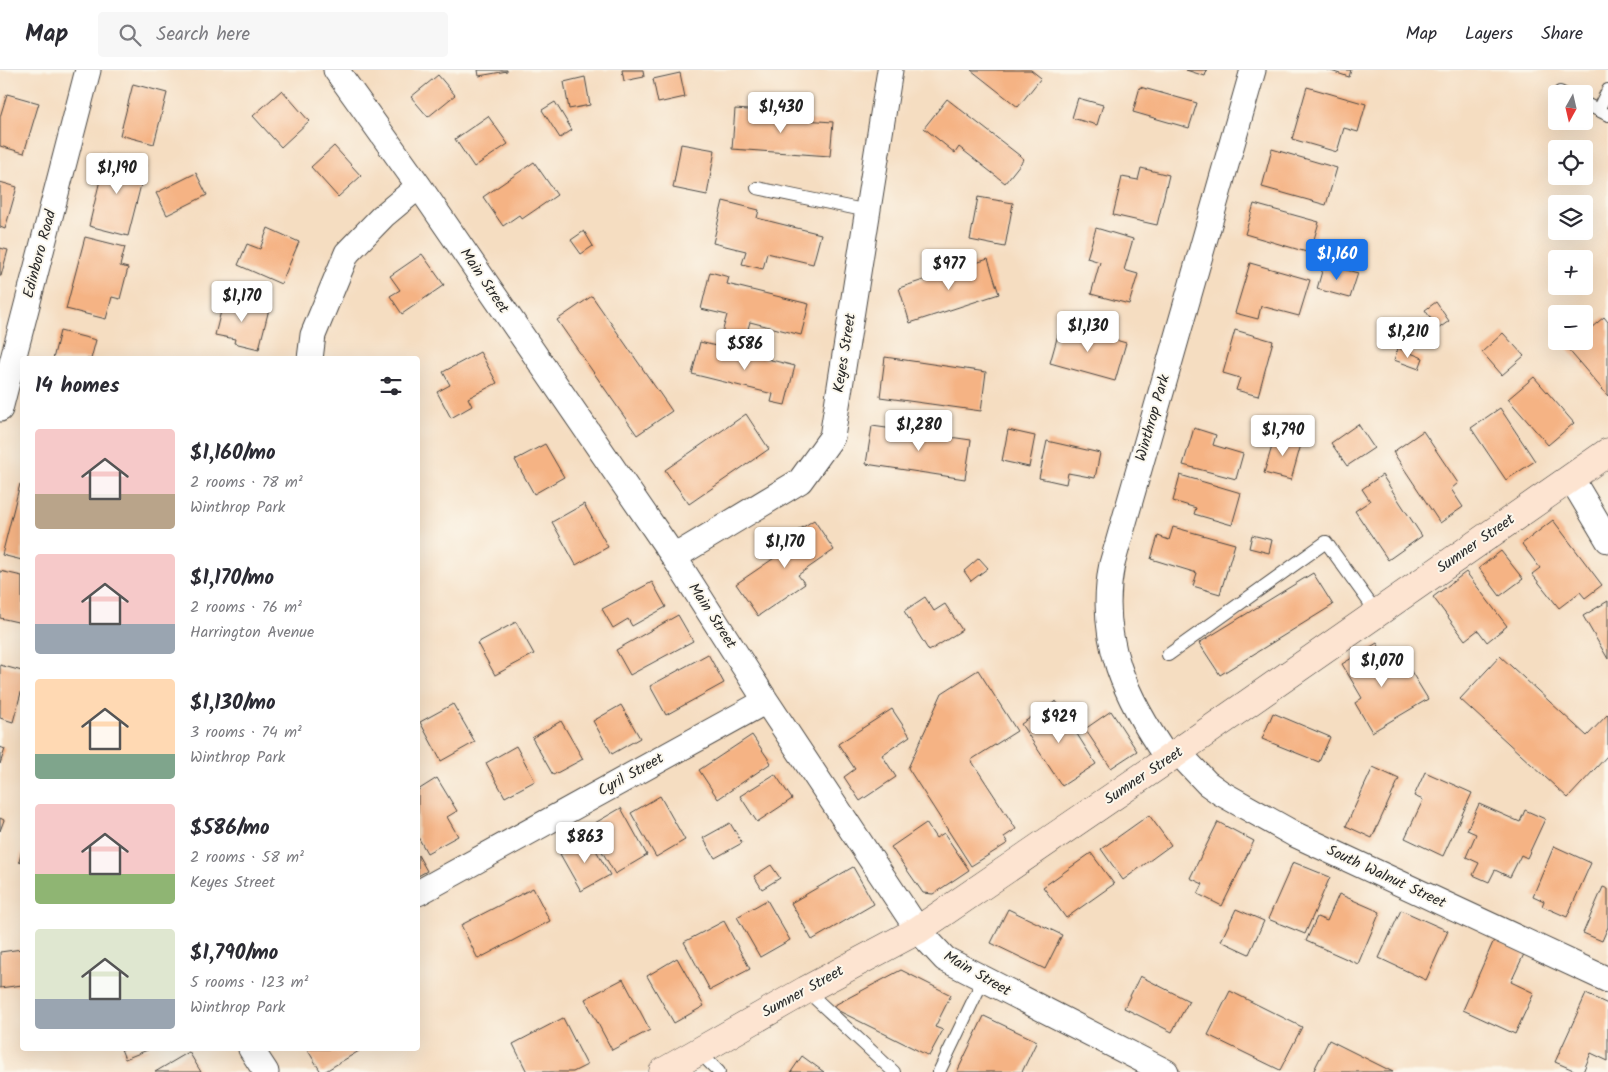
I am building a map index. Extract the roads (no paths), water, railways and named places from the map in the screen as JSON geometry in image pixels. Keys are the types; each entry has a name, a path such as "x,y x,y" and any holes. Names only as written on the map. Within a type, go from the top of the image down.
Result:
{"street":[{"name":"Edinboro Road","path":"0,409 88,70"},
{"name":"Main Street","path":"336,70 419,186 674,557 766,701 918,930 945,959 1166,1072"},
{"name":"Keyes Street","path":"674,557 800,481 832,437 890,70"},
{"name":"Winthrop Park","path":"1174,755 1147,729 1122,675 1109,629 1108,585 1112,564 1253,70"},
{"path":"310,356 314,335 347,252 383,216 419,186"},
{"name":"Sumner Street","path":"663,1072 806,990 918,930 1174,755 1608,452"},
{"path":"1570,478 1608,540"},
{"name":"Cyril Street","path":"420,892 766,701"},
{"name":"South Walnut Street","path":"1174,755 1194,769 1207,783 1221,793 1294,834 1608,980"},
{"path":"252,1051 266,1072"}],"lane":[{"path":"1603,113 1608,90"},
{"path":"756,188 868,210"},
{"path":"1168,655 1326,542 1377,613"},
{"path":"939,1072 983,980"},
{"path":"806,990 894,1072"},
{"path":"699,1052 719,1072"}]}
